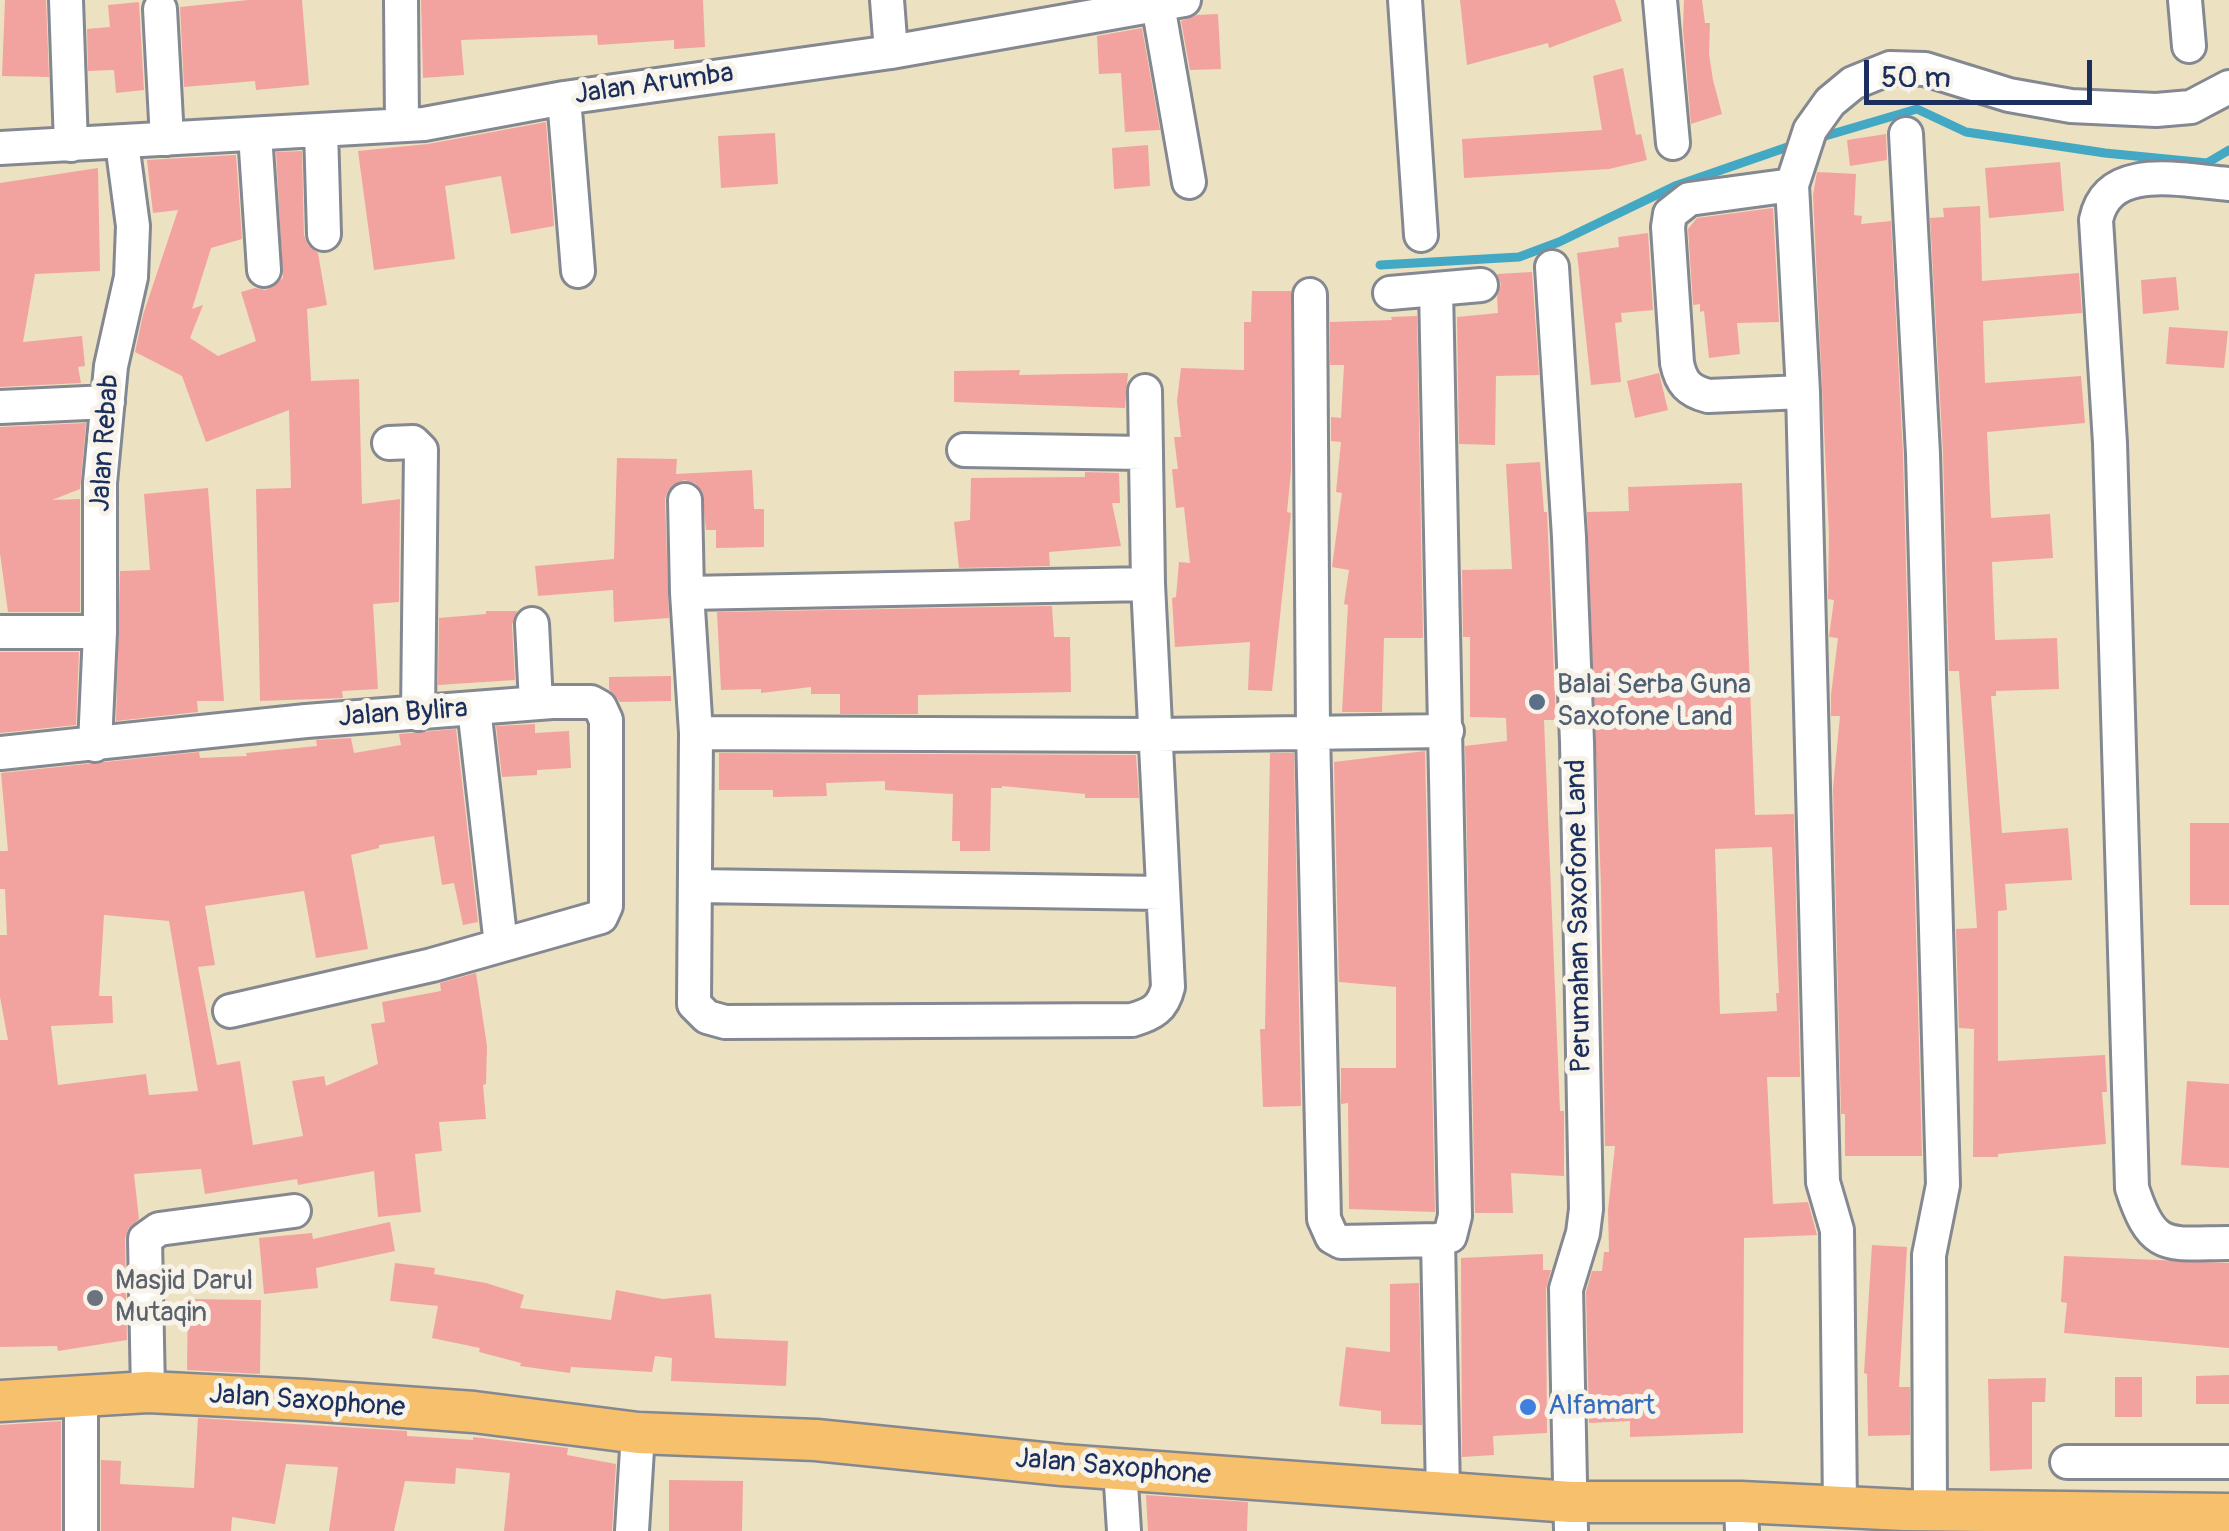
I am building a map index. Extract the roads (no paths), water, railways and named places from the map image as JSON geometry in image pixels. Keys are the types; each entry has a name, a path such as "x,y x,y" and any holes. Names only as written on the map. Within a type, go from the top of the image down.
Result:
{"main road":[{"name":"Jalan Saxophone","path":"0,1401 148,1392 474,1412 638,1433 816,1440 1442,1494 1571,1516 1741,1517 1840,1508 1914,1517 2229,1514"}],"street":[{"path":"66,0 71,145"},
{"path":"401,0 402,125"},
{"path":"886,0 891,52"},
{"path":"1405,0 1421,235"},
{"path":"1660,0 1672,143"},
{"path":"2185,0 2188,46"},
{"path":"1176,1 1189,182"},
{"name":"Jalan Arumba","path":"0,148 402,125 891,52 1107,6 1176,1"},
{"path":"160,9 167,139"},
{"path":"1840,1508 1837,1230 1823,1182 1796,174 1810,130 1830,102 1853,83 1890,68 1925,69 2009,95 2070,106 2156,110 2191,107 2229,86"},
{"path":"564,98 578,271"},
{"path":"321,130 324,234"},
{"path":"255,134 264,270"},
{"path":"1906,134 1923,454 1943,1185 1929,1255 1914,1517"},
{"name":"Jalan Rebab","path":"95,745 100,483 111,366 132,252 133,226 122,143"},
{"path":"1796,174 1689,199 1670,214 1668,227 1677,363 1684,384 1693,392 1708,396 1803,392"},
{"path":"2229,184 2127,181 2105,195 2096,220 2110,444 2132,1188 2142,1219 2155,1236 2174,1242 2229,1243"},
{"name":"Perumahan Saxofone Land","path":"1552,267 1577,742 1586,1190 1583,1233 1566,1289 1571,1516"},
{"path":"1390,292 1480,284"},
{"path":"1310,296 1313,731 1326,1229 1341,1242 1438,1240 1450,1236 1455,1216 1436,289"},
{"path":"685,500 696,732 694,1004 707,1018 725,1022 1132,1020 1153,1014 1164,1001 1168,986 1148,584 1144,391"},
{"path":"0,407 108,402"},
{"path":"389,443 413,442 420,450 418,714"},
{"path":"964,450 1144,454"},
{"path":"688,593 1148,584"},
{"path":"532,624 536,703"},
{"path":"0,632 100,632"},
{"name":"Jalan Bylira","path":"0,752 306,721 591,702 604,713 604,912 596,920 501,945"},
{"path":"230,1011 432,965 501,945 474,708"},
{"path":"696,732 1158,735 1448,731"},
{"path":"696,886 1162,893"},
{"path":"148,1392 145,1239 160,1229 294,1210"},
{"path":"1438,1240 1442,1494"},
{"path":"80,1531 81,1397"},
{"path":"632,1531 638,1433"},
{"path":"2068,1462 2229,1462"},
{"path":"1120,1468 1124,1531"}],"waterway":[{"path":"1815,139 1917,109 1966,132 2105,153 2207,163 2229,150"},
{"path":"1380,265 1519,257 1675,186 1799,143"}],"place":[{"name":"Balai Serba Guna Saxofone Land","path":"1537,702"},
{"name":"Masjid Darul Mutaqin","path":"95,1298"},
{"name":"Alfamart","path":"1528,1407"}]}
